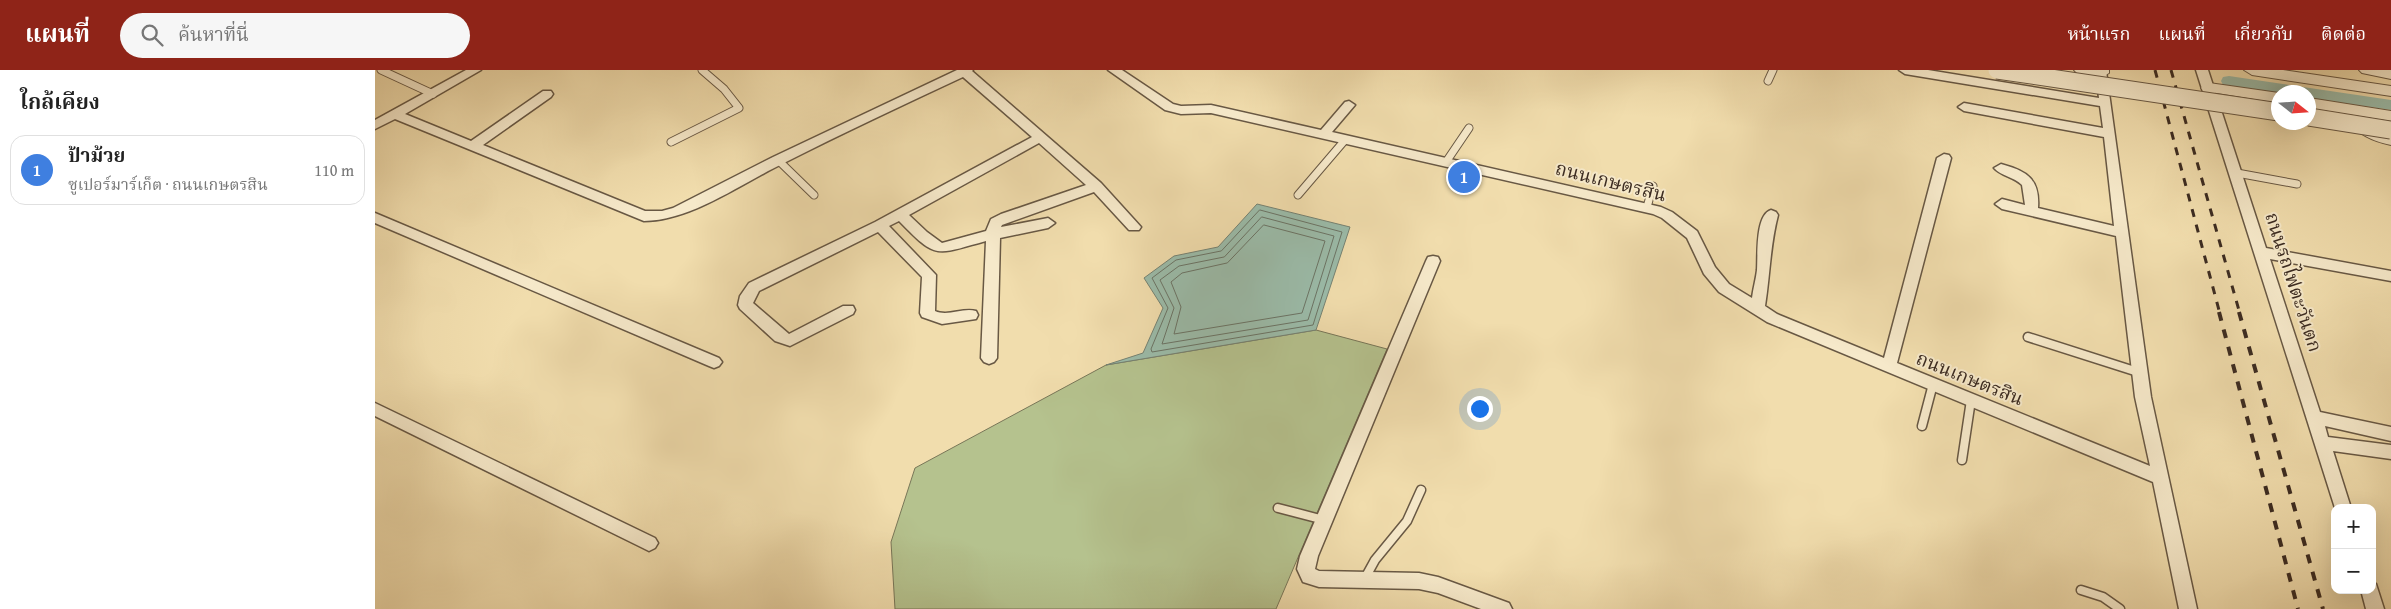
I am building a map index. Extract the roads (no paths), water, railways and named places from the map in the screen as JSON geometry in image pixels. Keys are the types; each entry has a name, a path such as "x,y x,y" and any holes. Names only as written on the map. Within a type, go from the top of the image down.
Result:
{"street":[{"path":"375,125 475,70"},
{"path":"396,115 644,216 653,217 677,212 778,160 965,70 1096,186 1133,227"},
{"name":"ถนนเกษตรสิน","path":"1114,70 1175,110 1211,109 1647,207 1667,215 1692,235 1709,270 1724,288 1772,318 2160,478"},
{"path":"1905,70 2106,103"},
{"path":"1997,70 2271,102"},
{"path":"2082,70 2101,71 2141,373 2160,478 2188,609"},
{"name":"ถนนรถไฟตะวันตก","path":"2202,70 2237,173 2342,504"},
{"path":"2252,70 2391,91"},
{"path":"2326,70 2391,80"},
{"path":"2367,70 2391,74"},
{"path":"2209,88 2271,102"},
{"path":"473,146 547,94"},
{"path":"2216,110 2271,104"},
{"path":"2316,104 2391,116"},
{"path":"1323,135 1349,105"},
{"path":"1964,107 2110,134"},
{"path":"2335,107 2380,137 2391,140"},
{"path":"2316,118 2391,130"},
{"path":"848,310 790,340 780,337 745,305 747,296 754,287 880,225 1041,137"},
{"path":"1889,366 1944,158"},
{"path":"2001,168 2027,181 2032,192 2031,211"},
{"path":"989,358 993,234 996,222 1096,186"},
{"path":"2002,204 2123,233"},
{"path":"900,214 927,240 942,248 1047,222"},
{"path":"1757,308 1764,270 1764,242 1771,215"},
{"path":"375,218 714,362"},
{"path":"880,225 929,275 927,314 929,316 936,319 971,315"},
{"path":"2262,252 2391,276"},
{"path":"1433,261 1309,556 1306,570 1309,576 1319,579 1419,581 1438,585 1503,609"},
{"path":"375,409 649,543"},
{"path":"2314,417 2391,434"},
{"path":"2323,443 2391,452"},
{"path":"2370,594 2375,609"}],"lane":[{"path":"381,70 433,94"},
{"path":"671,142 739,108 724,89 702,70"},
{"path":"1768,81 1773,70"},
{"path":"1446,162 1469,128"},
{"path":"1298,195 1345,140"},
{"path":"778,160 814,194"},
{"path":"2237,173 2297,184"},
{"path":"1647,207 1653,186"},
{"path":"2028,337 2141,373"},
{"path":"1922,426 1933,384"},
{"path":"1962,460 1971,400"},
{"path":"1365,580 1375,560 1407,521 1421,490"},
{"path":"1279,508 1324,520"},
{"path":"2081,590 2103,597 2120,609"}],"water":[{"path":"1257,204 1350,227 1316,330 1106,365 1143,353 1163,308 1144,278 1174,256 1218,247"}],"waterway":[{"path":"2229,81 2391,105"}],"railway":[{"path":"2155,70 2220,314"},
{"path":"2171,70 2240,314"},
{"path":"2219,312 2298,609"},
{"path":"2239,312 2323,609"}],"place":[{"name":"ป้าม้วย","path":"1464,177"}]}
